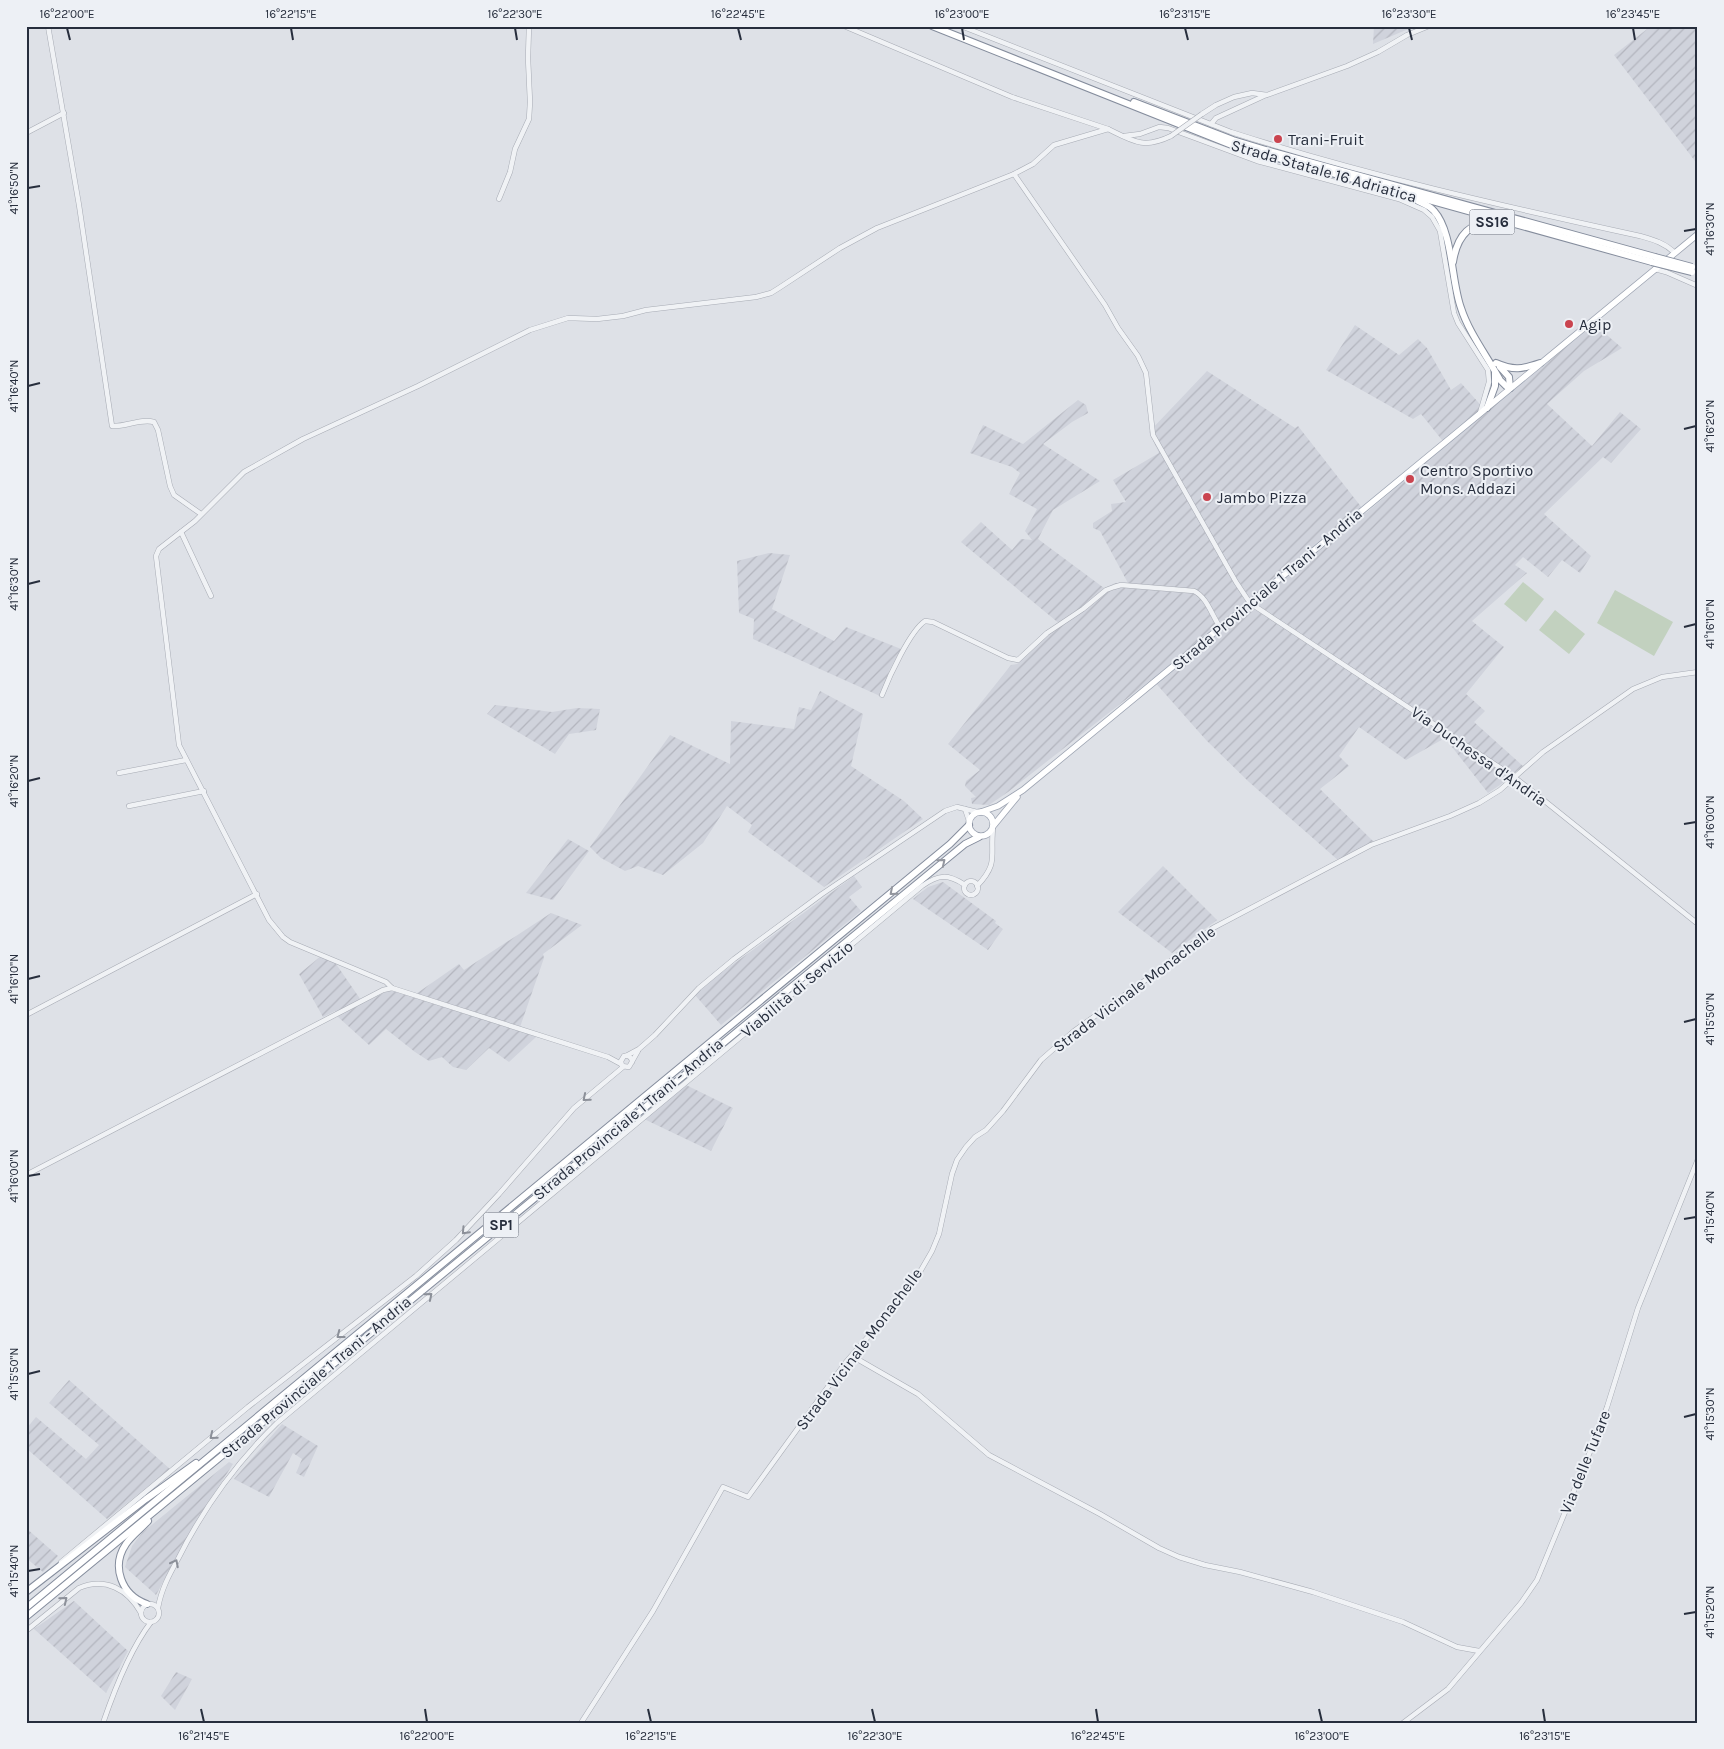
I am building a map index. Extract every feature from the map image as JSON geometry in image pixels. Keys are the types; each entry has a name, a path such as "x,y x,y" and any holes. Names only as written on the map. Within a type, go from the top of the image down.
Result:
{"highway":[{"name":"Strada Statale 16 Adriatica","path":"932,26 1234,146 1392,191 1654,259"},
{"name":"Strada Statale 16 Adriatica","path":"942,26 1233,140 1695,270"},
{"name":"SS16","path":"1392,191 1428,206 1434,211 1443,226 1460,306 1466,323 1487,356 1495,366 1509,377 1510,388"},
{"name":"SS16","path":"1452,269 1455,247 1459,240 1473,227 1482,223 1501,224 1537,233 1560,236"},
{"name":"SS16","path":"1495,366 1511,369 1540,363"},
{"path":"1486,408 1494,386 1495,366"},
{"name":"Strada Provinciale 1 Trani - Andria","path":"26,1608 950,844 969,823"},
{"name":"Strada Provinciale 1 Trani - Andria","path":"26,1617 965,844 979,837"},
{"path":"26,1592 146,1499 230,1439"},
{"path":"147,1604 131,1594 122,1583 118,1564 121,1554 133,1534 170,1498"}],"main road":[{"name":"SP1","path":"1510,388 1698,234"},
{"name":"Strada Provinciale 1 Trani - Andria","path":"969,823 974,814 998,806 1024,790 1510,388"},
{"name":"Strada Provinciale 1 Trani - Andria","path":"979,837 987,836 1024,790"},
{"path":"979,812 989,814 993,821 993,827"},
{"path":"969,823 972,832 979,837"}],"street":[{"path":"48,26 64,113 112,426 119,427 149,421 154,422 158,430 170,486 174,495 201,514"},
{"path":"499,199 510,172 515,149 529,119 529,26"},
{"path":"844,26 1012,97 1144,144 1153,144 1171,136 1216,104 1234,96 1252,93 1267,95"},
{"path":"961,26 1211,124 1269,144 1437,190 1640,236 1660,242 1668,246 1675,253"},
{"path":"1211,124 1216,118 1267,95 1347,66 1378,52 1416,28 1429,26"},
{"path":"26,133 64,113"},
{"path":"1122,136 1140,134 1159,127 1168,128 1257,161 1399,199 1424,210 1432,217 1440,231 1454,313 1458,323 1488,370 1489,382 1480,413"},
{"path":"638,1049 629,1067 622,1066 608,1057 392,988 386,982 290,942 283,936 269,920 179,745 156,556 159,549 201,514 244,472 254,468 291,445 410,390 530,330 568,318 597,320 646,310 756,297 771,293 840,248 877,228 1014,174 1039,159 1054,145 1108,130"},
{"path":"1014,174 1138,356 1146,373 1153,434 1236,582 1250,603"},
{"path":"1655,269 1698,286"},
{"path":"181,532 211,596"},
{"path":"882,695 890,672 918,627 925,621 933,622 1008,658 1018,660 1047,633 1083,609 1106,590 1121,585 1194,591 1203,596 1220,627"},
{"name":"Via Duchessa d'Andria","path":"1250,603 1514,777 1549,803 1698,924"},
{"name":"Strada Vicinale Monachelle","path":"581,1723 653,1610 723,1487 748,1497 852,1356 917,1277 932,1251 939,1234 952,1174 962,1154 975,1138 986,1130 1003,1111 1041,1060 1074,1031 1154,974 1213,928 1370,846 1479,803 1500,790 1543,752 1633,689 1662,677 1698,672"},
{"path":"118,773 186,760"},
{"path":"129,806 204,791"},
{"path":"26,1592 207,1440 416,1276 456,1240 574,1108 622,1066 624,1057 638,1049 655,1035 699,988 734,959 822,894 935,816 950,808 979,812"},
{"path":"965,809 969,823"},
{"path":"977,886 974,882 970,882 965,885 965,892 970,895 976,892 977,886 989,872 993,858 993,827"},
{"name":"Viabilità di Servizio","path":"158,1608 161,1593 198,1523 245,1458 277,1423 922,886 937,877 945,876 954,878 965,885"},
{"path":"26,1015 257,894"},
{"path":"26,1175 325,1019 383,990 392,988"},
{"path":"608,1057 630,1057 632,1062"},
{"name":"Via delle Tufare","path":"1403,1723 1448,1689 1537,1580 1594,1442 1638,1308 1698,1159"},
{"path":"852,1356 918,1394 989,1455 1100,1514 1159,1548 1179,1557 1205,1565 1240,1572 1313,1592 1403,1622 1457,1647 1479,1651"},
{"path":"26,1631 79,1588 100,1582 110,1585 136,1605 143,1619 142,1634"},
{"path":"103,1723 112,1697 142,1634 158,1617 158,1608 153,1604 147,1604 142,1608 141,1613"},
{"path":"143,1619 152,1622"}],"shaded area":[{"path":"1374,26 1413,26 1413,27 1373,44"},
{"path":"1651,26 1698,26 1698,165 1614,55"},
{"path":"1594,324 1622,348 1584,371 1547,404 1592,446 1620,412 1641,429 1611,463 1603,457 1544,514 1591,556 1580,573 1562,560 1548,577 1523,557 1515,565 1527,573 1472,621 1504,647 1466,694 1485,711 1474,722 1523,766 1500,785 1488,793 1445,738 1406,760 1359,727 1339,756 1349,766 1320,789 1374,842 1339,861 1249,782 1206,740 1152,679 1008,792 989,805 972,804 971,798 976,797 965,786 966,781 980,770 948,744 1011,665 1017,664 1045,637 1061,625 961,542 981,522 1012,550 1021,539 1032,540 1025,531 1037,509 1009,494 1020,473 1012,467 970,453 983,425 1023,444 1078,400 1086,405 1088,413 1072,422 1043,444 1100,481 1053,510 1038,539 1104,588 1115,583 1128,583 1100,531 1093,528 1093,523 1112,511 1111,504 1126,502 1113,480 1159,453 1149,432 1207,371 1295,428 1298,426 1366,513 1446,445 1421,414 1413,419 1326,370 1355,325 1399,355 1418,339 1427,348 1451,390 1461,383 1486,411"},
{"path":"769,553 790,555 772,609 834,641 846,627 901,649 890,669 880,696 753,639 754,619 739,613 737,561"},
{"path":"820,691 863,714 851,766 904,801 923,819 824,887 748,832 752,825 727,806 703,843 663,875 638,866 625,871 601,858 590,847 670,735 730,764 731,721 794,729 799,707 811,710"},
{"path":"495,705 552,712 577,708 600,709 596,730 569,734 555,754 487,714"},
{"path":"568,839 589,851 553,900 526,893"},
{"path":"1163,866 1217,920 1172,953 1118,912"},
{"path":"854,876 862,887 849,897 861,911 721,1025 695,995 717,976"},
{"path":"943,882 996,921 995,923 1003,929 988,950 913,899 928,887"},
{"path":"551,913 582,925 543,954 544,958 519,1030 536,1037 509,1062 489,1048 466,1070 453,1067 442,1057 429,1061 386,1029 369,1045 337,1016 335,1011 323,1017 299,974 321,956 334,961 363,1003 388,991 396,991 413,996 459,964 464,970"},
{"path":"686,1085 733,1108 711,1151 644,1119"},
{"path":"69,1380 170,1469 107,1519 26,1448 26,1429 36,1417 86,1459 99,1445 49,1403"},
{"path":"282,1424 318,1446 304,1477 296,1473 302,1459 293,1453 269,1497 234,1479"},
{"path":"229,1462 233,1464 195,1523 156,1595 125,1567 132,1546 143,1532"},
{"path":"26,1528 58,1556 43,1572 26,1558"},
{"path":"74,1601 128,1651 106,1693 34,1629"},
{"path":"176,1672 192,1679 175,1710 161,1696"}],"green space":[{"path":"1523,582 1544,599 1526,622 1504,604"},
{"path":"1615,590 1673,622 1654,656 1597,623"},
{"path":"1555,610 1585,634 1569,654 1539,630"}],"place":[{"name":"Trani-Fruit","path":"1278,139"},
{"name":"Agip","path":"1569,324"},
{"name":"Centro Sportivo Mons. Addazi","path":"1410,479"},
{"name":"Jambo Pizza","path":"1207,497"}]}
